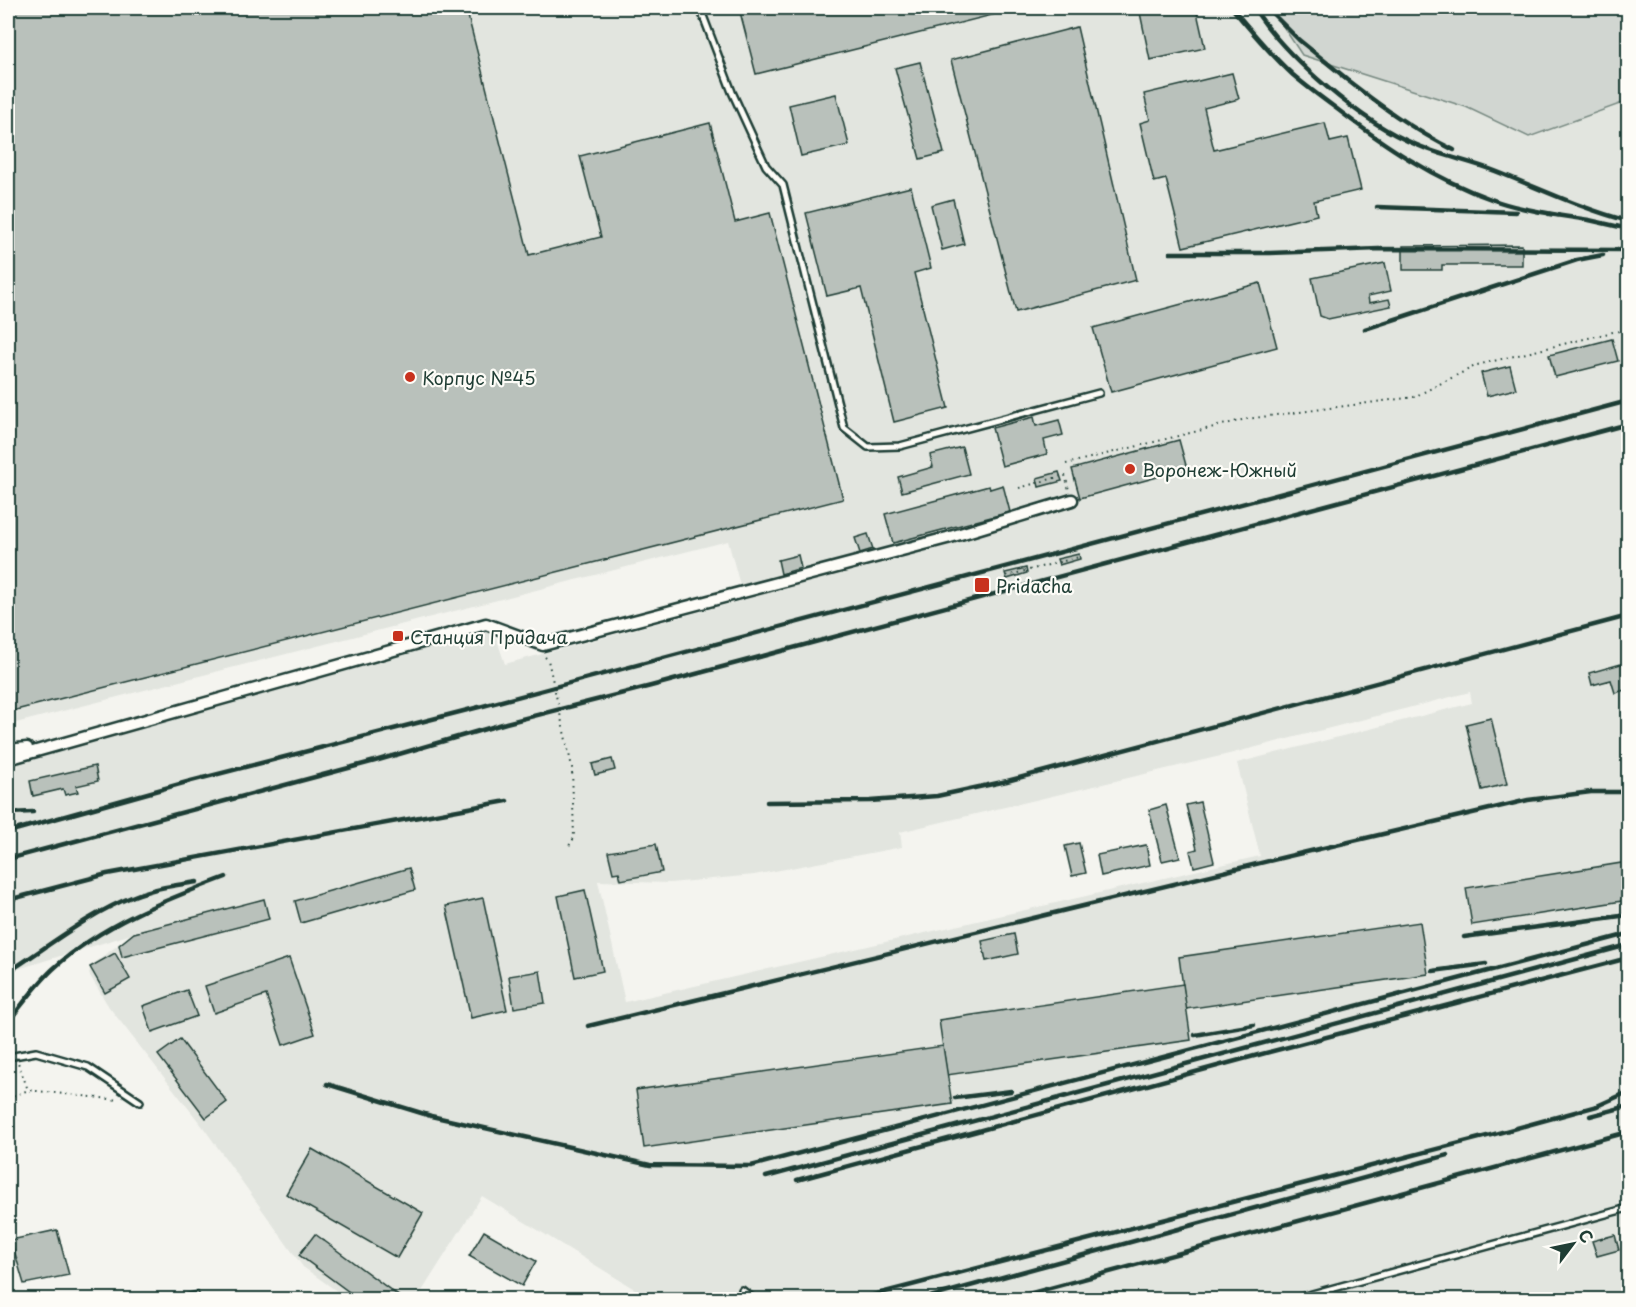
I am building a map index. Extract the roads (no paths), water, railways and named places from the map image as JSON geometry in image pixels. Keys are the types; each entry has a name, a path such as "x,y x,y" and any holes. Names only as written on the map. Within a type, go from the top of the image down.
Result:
{"street":[{"path":"8,759 486,624 543,645 947,538 1072,500"},
{"path":"8,750 48,746"}],"lane":[{"path":"700,8 732,92 766,166 783,185 844,428 868,447 900,446 1099,393"},
{"path":"8,1057 36,1052 88,1067 140,1102"},
{"path":"1290,1299 1629,1208"},
{"path":"742,1290 755,1299"}],"railway":[{"path":"1232,8 1293,75 1391,148 1470,191 1507,204 1558,215"},
{"path":"1254,8 1305,68 1350,105 1396,135 1427,149 1485,167 1577,204 1628,221"},
{"path":"1267,8 1299,40 1347,79"},
{"path":"1342,76 1396,116 1454,150"},
{"path":"1377,207 1516,212"},
{"path":"1549,214 1620,227"},
{"path":"1170,253 1270,253 1379,249 1628,250"},
{"path":"1365,329 1577,260 1603,255"},
{"path":"8,832 187,782 483,706 1628,401"},
{"path":"8,859 375,761 506,723 1628,424"},
{"path":"767,802 870,801 937,796 1007,781 1628,616"},
{"path":"588,1026 1528,800 1591,792 1628,792"},
{"path":"8,900 107,874 507,801"},
{"path":"8,813 33,812"},
{"path":"8,1022 53,969 92,939 157,904 226,877"},
{"path":"8,972 85,921 117,903 149,891 197,882"},
{"path":"1464,937 1628,915"},
{"path":"327,1084 431,1116 650,1165 751,1166 1628,934"},
{"path":"766,1177 1628,945"},
{"path":"797,1180 1628,958"},
{"path":"1433,971 1486,964"},
{"path":"1195,1035 1254,1025"},
{"path":"955,1098 1011,1091"},
{"path":"854,1300 1491,1135 1597,1106 1628,1092"},
{"path":"1590,1116 1628,1106"},
{"path":"1006,1300 1628,1132"},
{"path":"919,1300 1448,1155"}],"place":[{"name":"Корпус №45","path":"410,377"},
{"name":"Воронеж-Южный","path":"1130,469"},
{"name":"Pridacha","path":"982,585"},
{"name":"Станция Придача","path":"398,636"}]}
